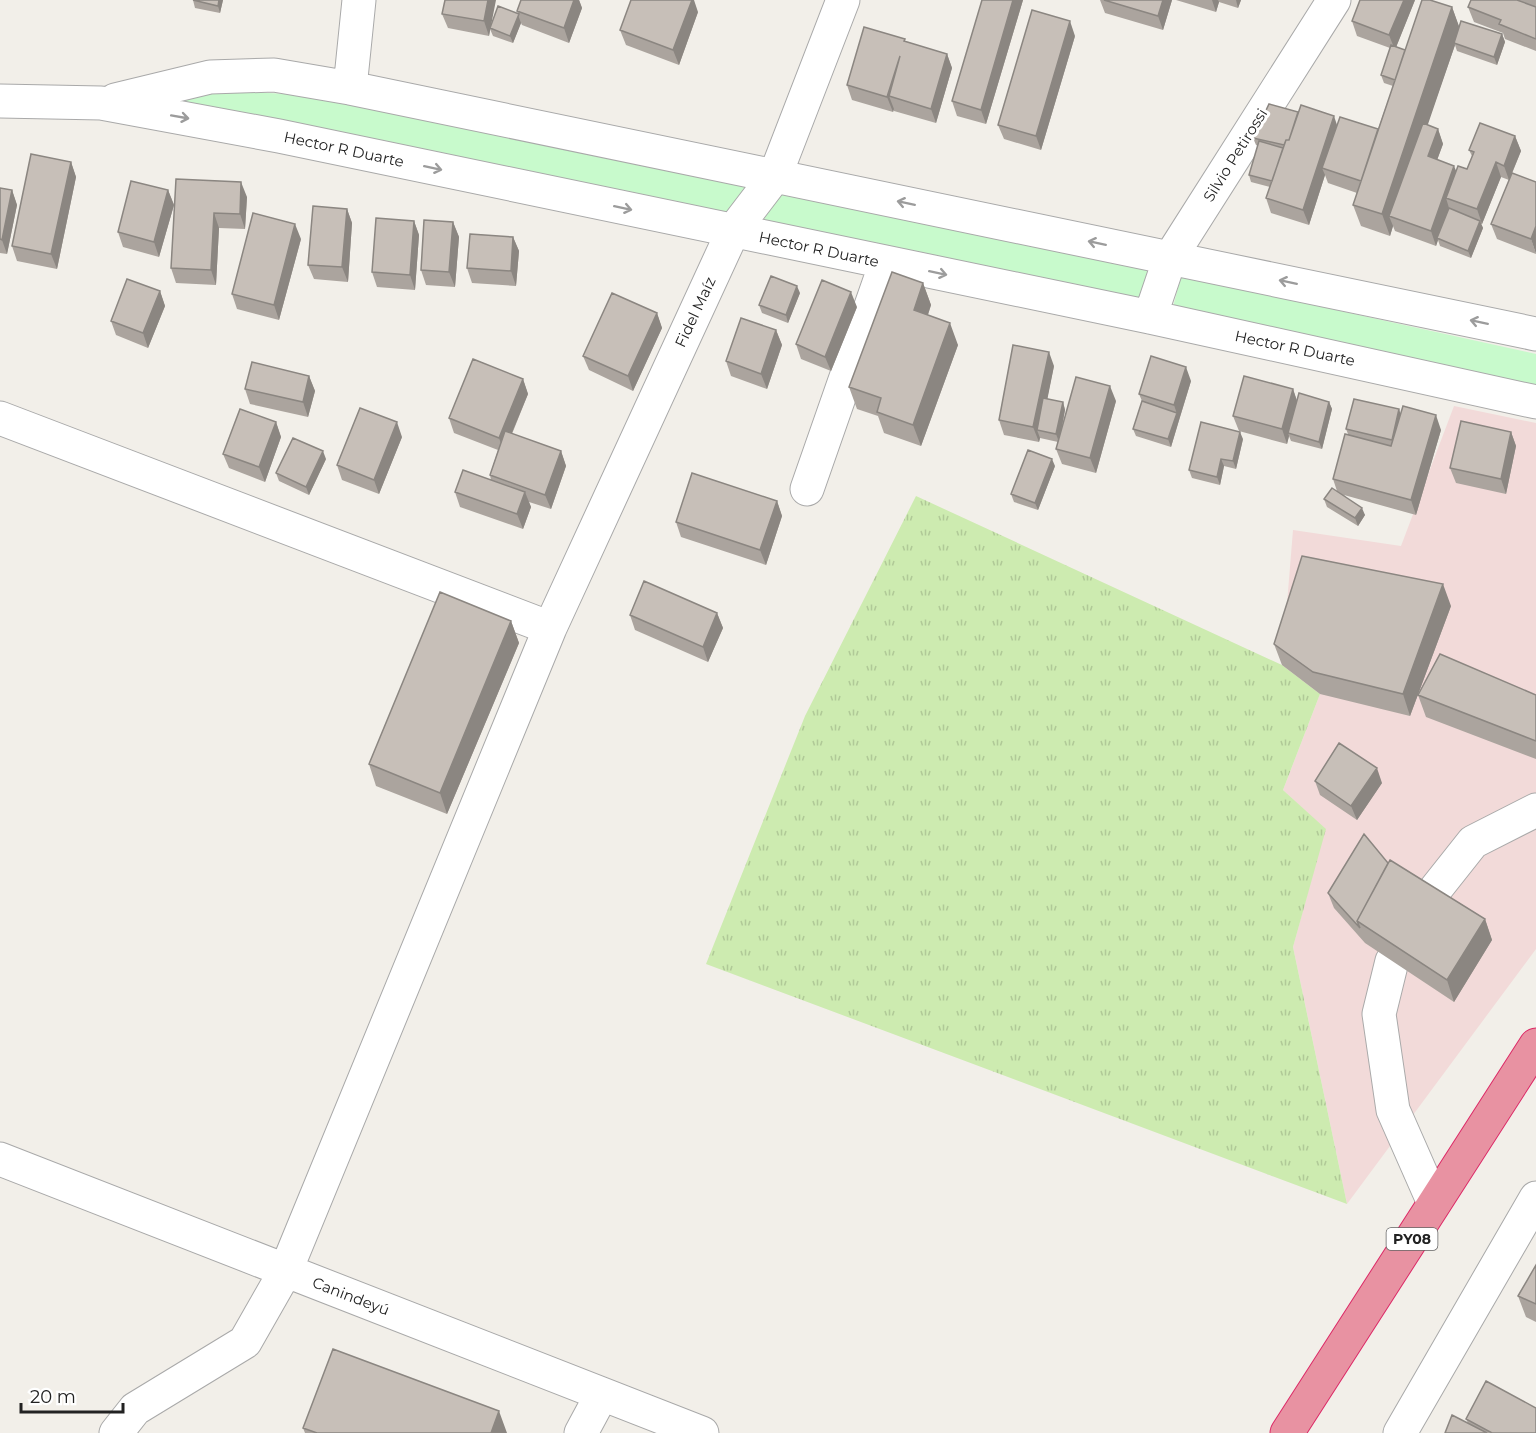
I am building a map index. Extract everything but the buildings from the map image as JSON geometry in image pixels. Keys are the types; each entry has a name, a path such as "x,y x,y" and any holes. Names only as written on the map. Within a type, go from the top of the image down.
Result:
{"highway":[{"name":"PY08","path":"1287,1433 1536,1045"}],"street":[{"path":"350,88 359,0"},
{"name":"Fidel Maíz","path":"116,1433 135,1409 245,1342 285,1270 550,628 732,231 775,176 843,0"},
{"name":"Silvio Petirossi","path":"1150,318 1170,258 1334,0"},
{"name":"Hector R Duarte","path":"101,103 210,77 274,75 350,88 1536,334"},
{"name":"Hector R Duarte","path":"0,101 101,103 279,136 1150,318 1536,402"},
{"path":"807,489 886,263"},
{"path":"0,418 550,628"},
{"path":"1427,900 1473,842 1536,810"},
{"path":"1392,961 1378,1014 1393,1110 1434,1203"},
{"name":"Canindeyú","path":"0,1159 702,1433"},
{"path":"1400,1433 1536,1198"},
{"path":"581,1433 602,1394"}],"shaded area":[{"path":"1454,406 1536,423 1536,949 1347,1204 1293,947 1325,829 1283,790 1320,694 1282,665 1293,530 1401,546"}],"green space":[{"path":"232,91 307,95 749,187 724,214 160,101"},
{"path":"781,194 1153,271 1140,301 761,223"},
{"path":"1181,276 1536,354 1536,389 1173,307"},
{"path":"916,496 1282,665 1320,694 1283,790 1326,829 1293,947 1347,1204 706,964 805,716"}]}
